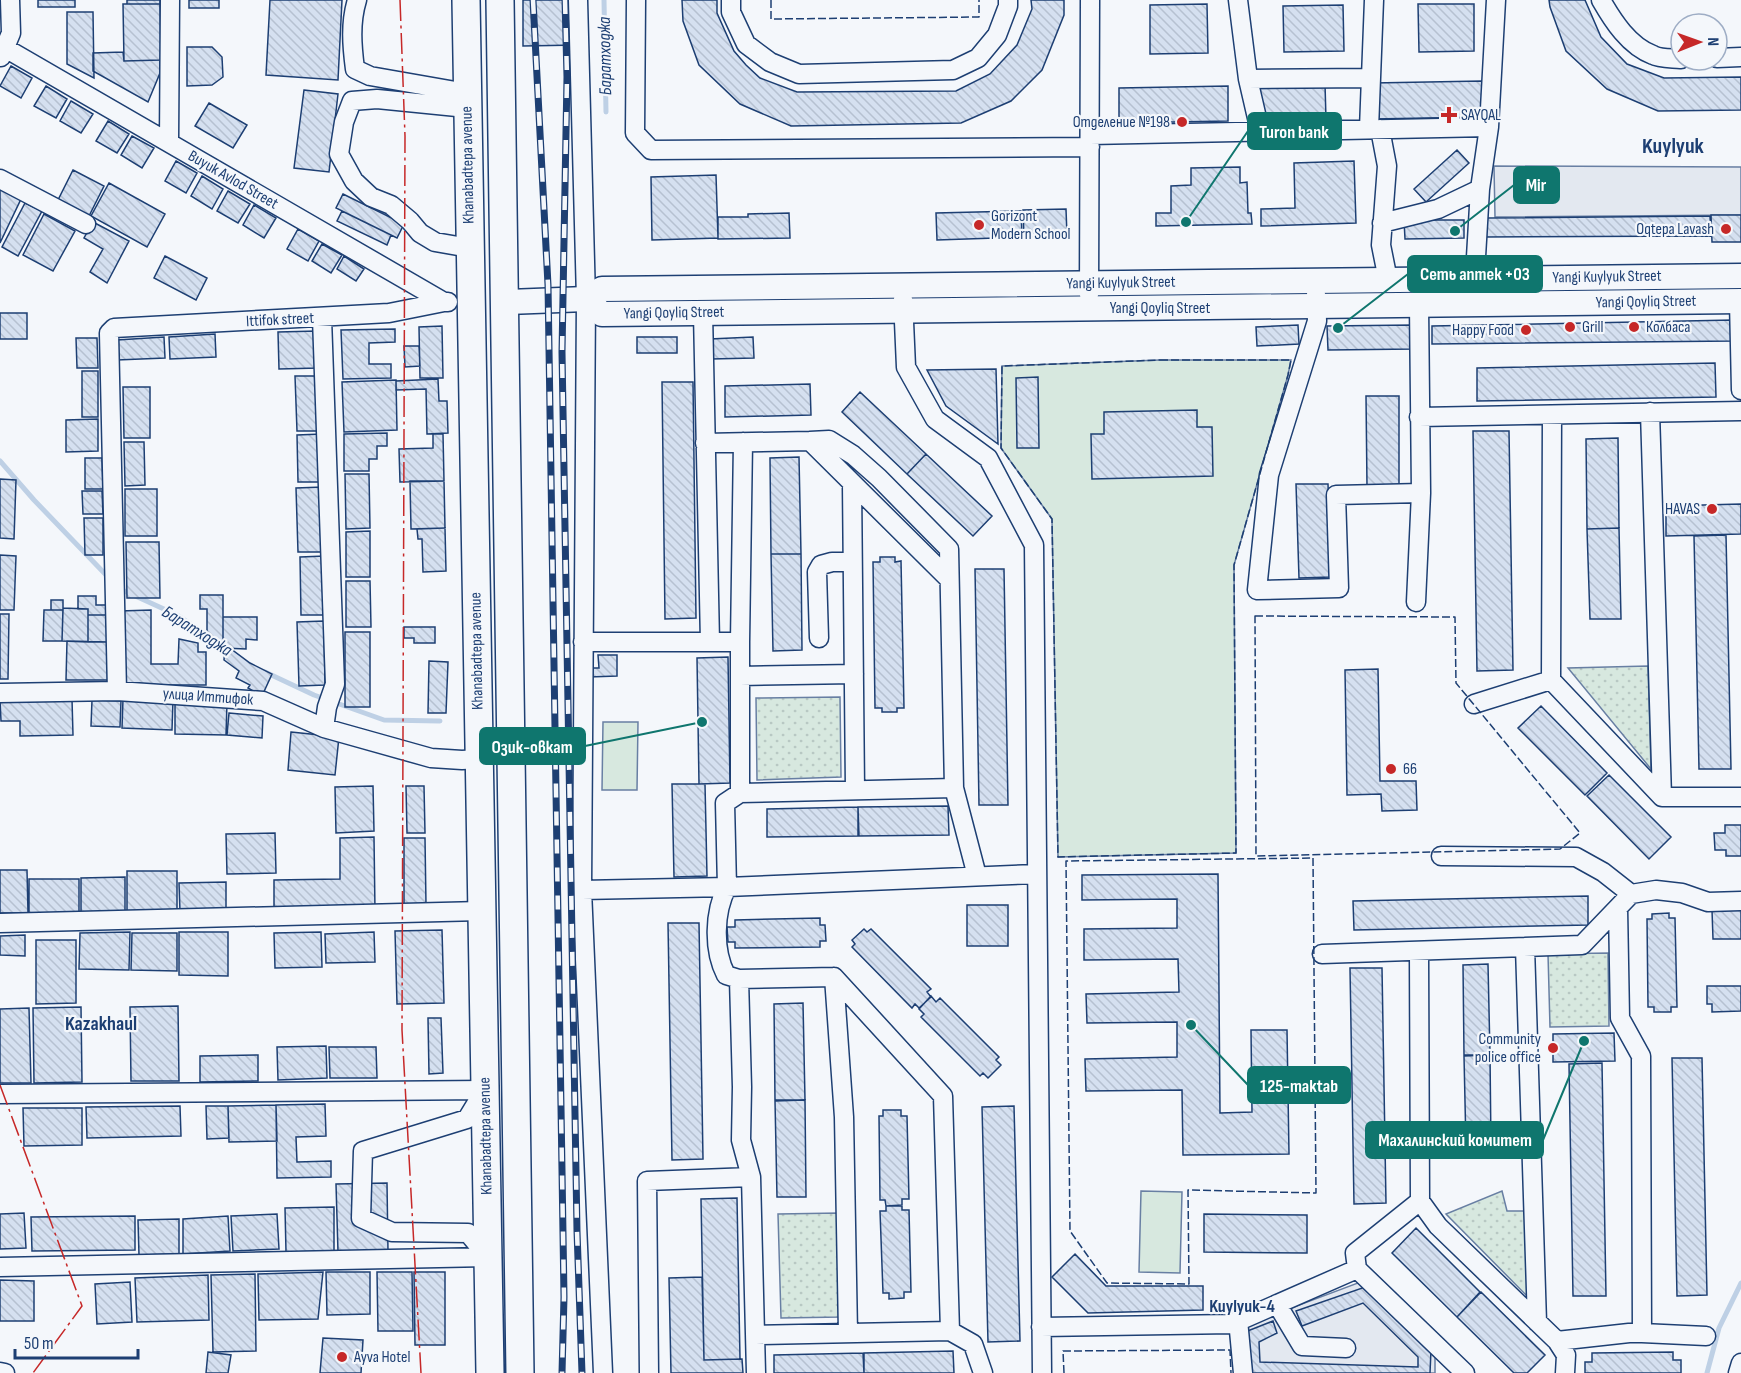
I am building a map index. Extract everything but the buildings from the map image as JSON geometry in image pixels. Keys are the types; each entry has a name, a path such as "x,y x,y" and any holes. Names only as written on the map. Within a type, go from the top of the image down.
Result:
{"highway":[{"name":"Khanabadtepa avenue","path":"466,0 470,248 457,302 479,759 490,1373"},
{"name":"Khanabadtepa avenue","path":"500,0 520,1373"},
{"path":"457,302 505,302"}],"main road":[{"name":"Yangi Kuylyuk Street","path":"505,302 586,299 602,289 1741,276"},
{"name":"Yangi Qoyliq Street","path":"586,299 602,314 1740,301"}],"street":[{"path":"2,51 11,33 10,0"},
{"path":"169,142 170,0"},
{"path":"357,0 353,12 352,47 356,69 370,76 467,100"},
{"path":"578,0 586,299 582,890 603,1373"},
{"path":"636,0 635,133 651,150 1090,141 1260,131 1489,127"},
{"path":"731,0 731,12 746,44 770,62 799,74 953,70 978,58 997,34 1008,6 1008,0"},
{"path":"1090,0 1090,308"},
{"path":"1238,0 1248,79 1260,131"},
{"path":"1374,0 1371,78 1375,129 1387,166 1381,245 1388,280"},
{"path":"1473,304 1480,189 1489,127 1496,0"},
{"path":"1601,0 1619,28 1637,45 1653,56 1669,58"},
{"name":"Buyuk Avlod Street","path":"2,51 457,302"},
{"path":"1248,79 1371,78"},
{"path":"467,100 352,100 344,122 339,154 354,181 370,197 391,206 435,242 470,248"},
{"path":"0,179 86,224"},
{"path":"1382,223 1438,209 1480,189"},
{"path":"1316,281 1317,321 1269,475 1257,590 1339,588 1336,495 1421,492"},
{"path":"903,285 906,367 935,419 988,459 1034,545 1042,1373"},
{"path":"1740,301 1741,390"},
{"name":"Ittifok street","path":"117,691 109,333 114,328 389,313 457,302"},
{"path":"1416,602 1421,492 1419,305"},
{"path":"702,313 710,642"},
{"path":"322,318 334,684 324,728"},
{"path":"1419,417 1741,411"},
{"path":"1650,412 1662,797"},
{"path":"1552,415 1551,680 1662,797 1741,797"},
{"path":"705,443 829,440 852,455 925,523 949,549 954,788 977,876"},
{"path":"810,441 949,579"},
{"path":"740,793 743,442"},
{"path":"852,484 855,790"},
{"path":"819,638 818,572 821,565 852,562"},
{"path":"583,642 740,642"},
{"path":"740,676 854,674"},
{"path":"1474,704 1551,680"},
{"name":"улица Иттифок","path":"0,693 117,691 263,701 324,728 431,758 479,759"},
{"path":"950,1331 943,1096 834,977 739,980 726,975 719,954 718,917 727,887 725,803 740,793 954,788"},
{"path":"1441,856 1576,857 1603,872 1631,894"},
{"path":"582,890 727,887 1036,874"},
{"path":"1322,954 1582,945 1631,894 1656,890 1682,893 1708,902 1741,901"},
{"path":"1618,908 1620,1018 1641,1056 1642,1333"},
{"path":"0,923 481,911"},
{"path":"1525,947 1537,1322"},
{"path":"1419,952 1420,1201 1438,1226 1557,1341 1566,1355 1565,1373"},
{"path":"834,977 844,1117 849,1333"},
{"path":"739,980 741,1140 751,1178 756,1373"},
{"path":"0,1094 485,1090"},
{"path":"485,1090 467,1119 363,1151 361,1218 392,1232 468,1233 488,1257"},
{"path":"649,1373 647,1181 751,1178"},
{"path":"1420,1201 1355,1253 1357,1269 1465,1373"},
{"path":"0,1267 488,1257"},
{"path":"1041,1327 1232,1324 1357,1269"},
{"path":"1278,1304 1302,1346 1346,1348"},
{"path":"1238,1320 1243,1373"},
{"path":"756,1335 950,1331 973,1344 983,1373"},
{"path":"1557,1341 1629,1333 1706,1336"},
{"path":"1738,1373 1741,1363"},
{"path":"0,1372 5,1373"}],"shaded area":[{"path":"1494,166 1741,167 1741,215 1495,217"},
{"path":"1160,360 1291,360 1234,565 1236,853 1058,857 1052,519 1001,448 1002,366"},
{"path":"1648,666 1651,769 1568,668"},
{"path":"840,697 841,777 757,780 756,698"},
{"path":"603,722 638,722 637,790 602,790"},
{"path":"1608,953 1609,1026 1550,1027 1548,954"},
{"path":"1141,1191 1182,1192 1180,1273 1139,1272"},
{"path":"1502,1191 1507,1211 1527,1211 1529,1298 1446,1214"},
{"path":"839,1213 841,1317 781,1318 778,1214"},
{"path":"1363,1281 1435,1350 1435,1373 1245,1373 1241,1327"}],"waterway":[{"name":"Баратходжа","path":"604,0 606,112"},
{"name":"Баратходжа","path":"0,461 109,578"},
{"name":"Баратходжа","path":"120,589 177,615 227,648"},
{"name":"Баратходжа","path":"265,672 314,695 384,720 440,721"},
{"path":"1707,1373 1719,1328 1741,1283"}],"railway":[{"path":"533,0 548,285 564,1297 562,1373"},
{"path":"565,0 567,77 562,352 577,1231 582,1373"}],"fence":[{"path":"771,0 771,19 979,17 979,0"},
{"path":"1160,360 1291,360 1234,565 1236,853 1058,857 1052,519 1001,448 1002,366 1160,360"},
{"path":"1255,616 1455,617 1456,683 1580,833 1560,849 1256,856 1255,616"},
{"path":"1313,858 1316,1193 1188,1190 1189,1284 1107,1283 1070,1231 1066,861 1313,858"},
{"path":"1064,1373 1063,1351 1230,1350 1231,1373"}],"power":[{"path":"400,0 405,136 402,1030 421,1373"},
{"path":"0,1085 82,1306 33,1373"}],"place":[{"name":"SAYQAL","path":"1449,115"},
{"name":"Отделение №198","path":"1182,122"},
{"name":"Turon bank","path":"1186,222"},
{"name":"Gorizont Modern School","path":"979,225"},
{"name":"Oqtepa Lavash","path":"1726,229"},
{"name":"Mir","path":"1455,231"},
{"name":"Grill","path":"1570,327"},
{"name":"Колбаса","path":"1634,327"},
{"name":"Сеть аптек +03","path":"1338,328"},
{"name":"Happy Food","path":"1526,330"},
{"name":"HAVAS","path":"1712,509"},
{"name":"Озик-овкат","path":"702,722"},
{"name":"66","path":"1391,769"},
{"name":"125-maktab","path":"1191,1025"},
{"name":"Махалинский комитет","path":"1584,1041"},
{"name":"Community police office","path":"1553,1048"},
{"name":"Ayva Hotel","path":"342,1357"}],"district":[{"name":"Kuylyuk","path":"1673,146"},
{"name":"Kazakhaul","path":"101,1024"},
{"name":"Kuylyuk-4","path":"1242,1306"}]}
